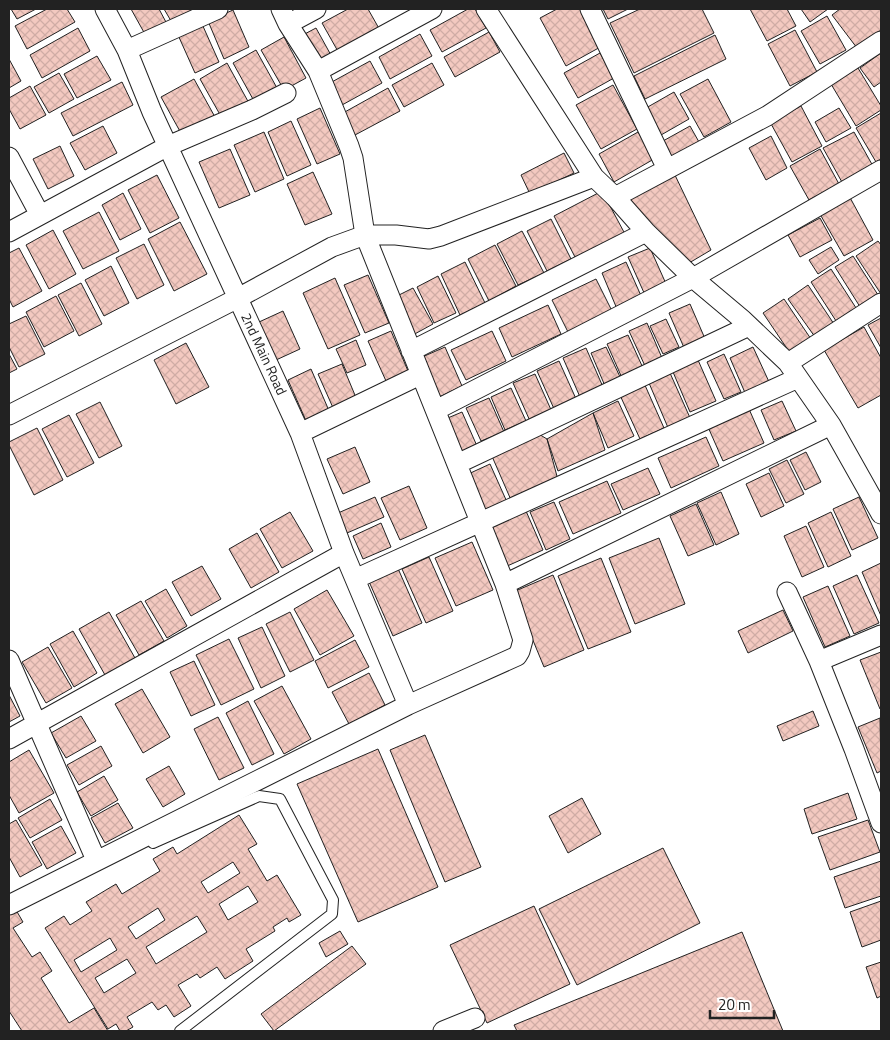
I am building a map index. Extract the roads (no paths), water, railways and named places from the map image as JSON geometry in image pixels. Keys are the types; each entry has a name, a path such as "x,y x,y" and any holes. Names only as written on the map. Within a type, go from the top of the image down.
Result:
{"street":[{"name":"2nd Main Road","path":"105,9 127,50 152,112 300,433 344,553 408,705"},
{"path":"127,50 218,9"},
{"path":"9,904 408,705 512,659 520,651 523,640 505,584 365,235 353,158 318,72 285,16 316,9"},
{"path":"318,72 432,9"},
{"path":"486,9 594,177 693,278 749,326 793,370 831,425 881,514"},
{"path":"590,9 667,169"},
{"path":"615,197 767,116 881,40"},
{"path":"9,232 168,146 286,94"},
{"path":"9,157 40,215"},
{"path":"436,410 693,278 881,170"},
{"path":"9,415 238,298 332,247 365,235 396,235 429,239 441,236 594,177"},
{"path":"411,352 646,232"},
{"path":"355,579 793,370 881,303"},
{"path":"456,464 749,326"},
{"path":"300,433 420,375"},
{"path":"505,584 831,425"},
{"path":"9,739 344,553"},
{"path":"787,592 874,781 881,823"},
{"path":"819,662 881,635"},
{"path":"9,660 96,860"},
{"path":"443,1031 475,1018"}],"lane":[{"path":"9,913 48,891 259,796 280,799 333,900 332,914 180,1031"}]}
